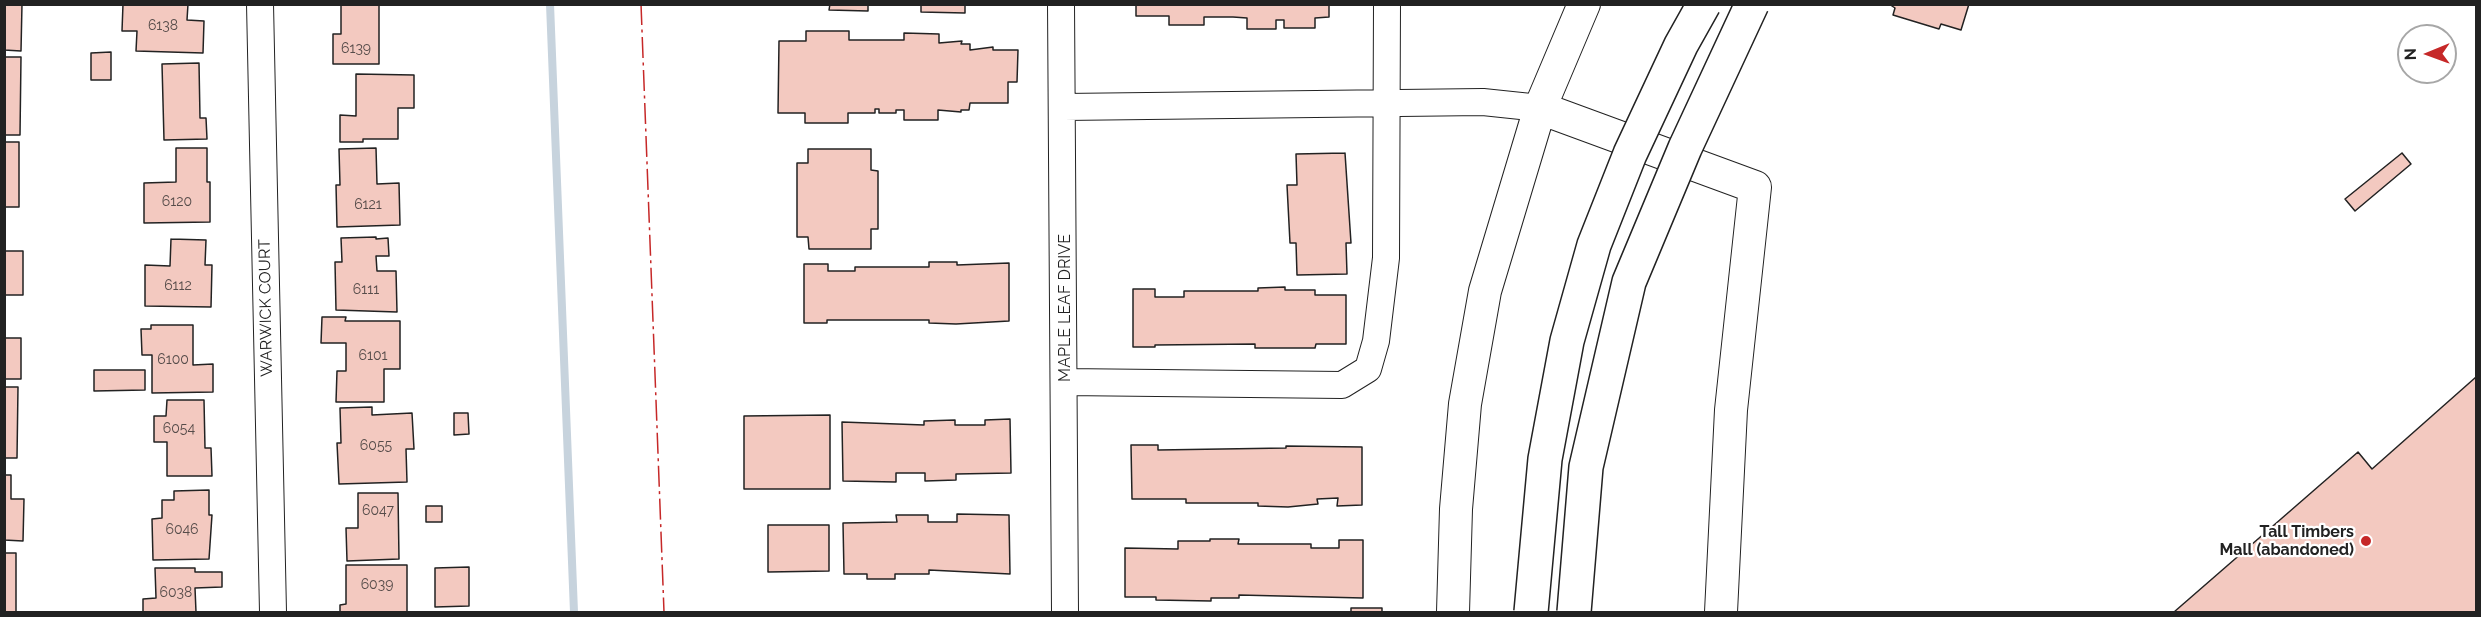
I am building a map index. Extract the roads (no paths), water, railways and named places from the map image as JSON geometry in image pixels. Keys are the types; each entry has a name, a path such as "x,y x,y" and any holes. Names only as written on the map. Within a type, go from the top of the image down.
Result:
{"main road":[{"path":"1531,612 1545,459 1567,341 1594,245 1630,154 1681,45 1704,4"},
{"path":"1574,612 1586,467 1629,282 1684,148 1752,4"}],"street":[{"name":"WARWICK COURT","path":"260,4 273,612"},
{"name":"MAPLE LEAF DRIVE","path":"1061,4 1064,107 1065,612"},
{"path":"1065,382 1342,384 1368,369 1376,341 1386,258 1387,4"},
{"path":"1453,612 1456,509 1466,404 1485,291 1540,108 1584,4"},
{"path":"1064,107 1483,102 1540,108 1755,188 1731,410 1721,612"}],"waterway":[{"path":"550,4 574,612"}],"place":[{"name":"Tall Timbers Mall (abandoned)","path":"2366,541"}]}
